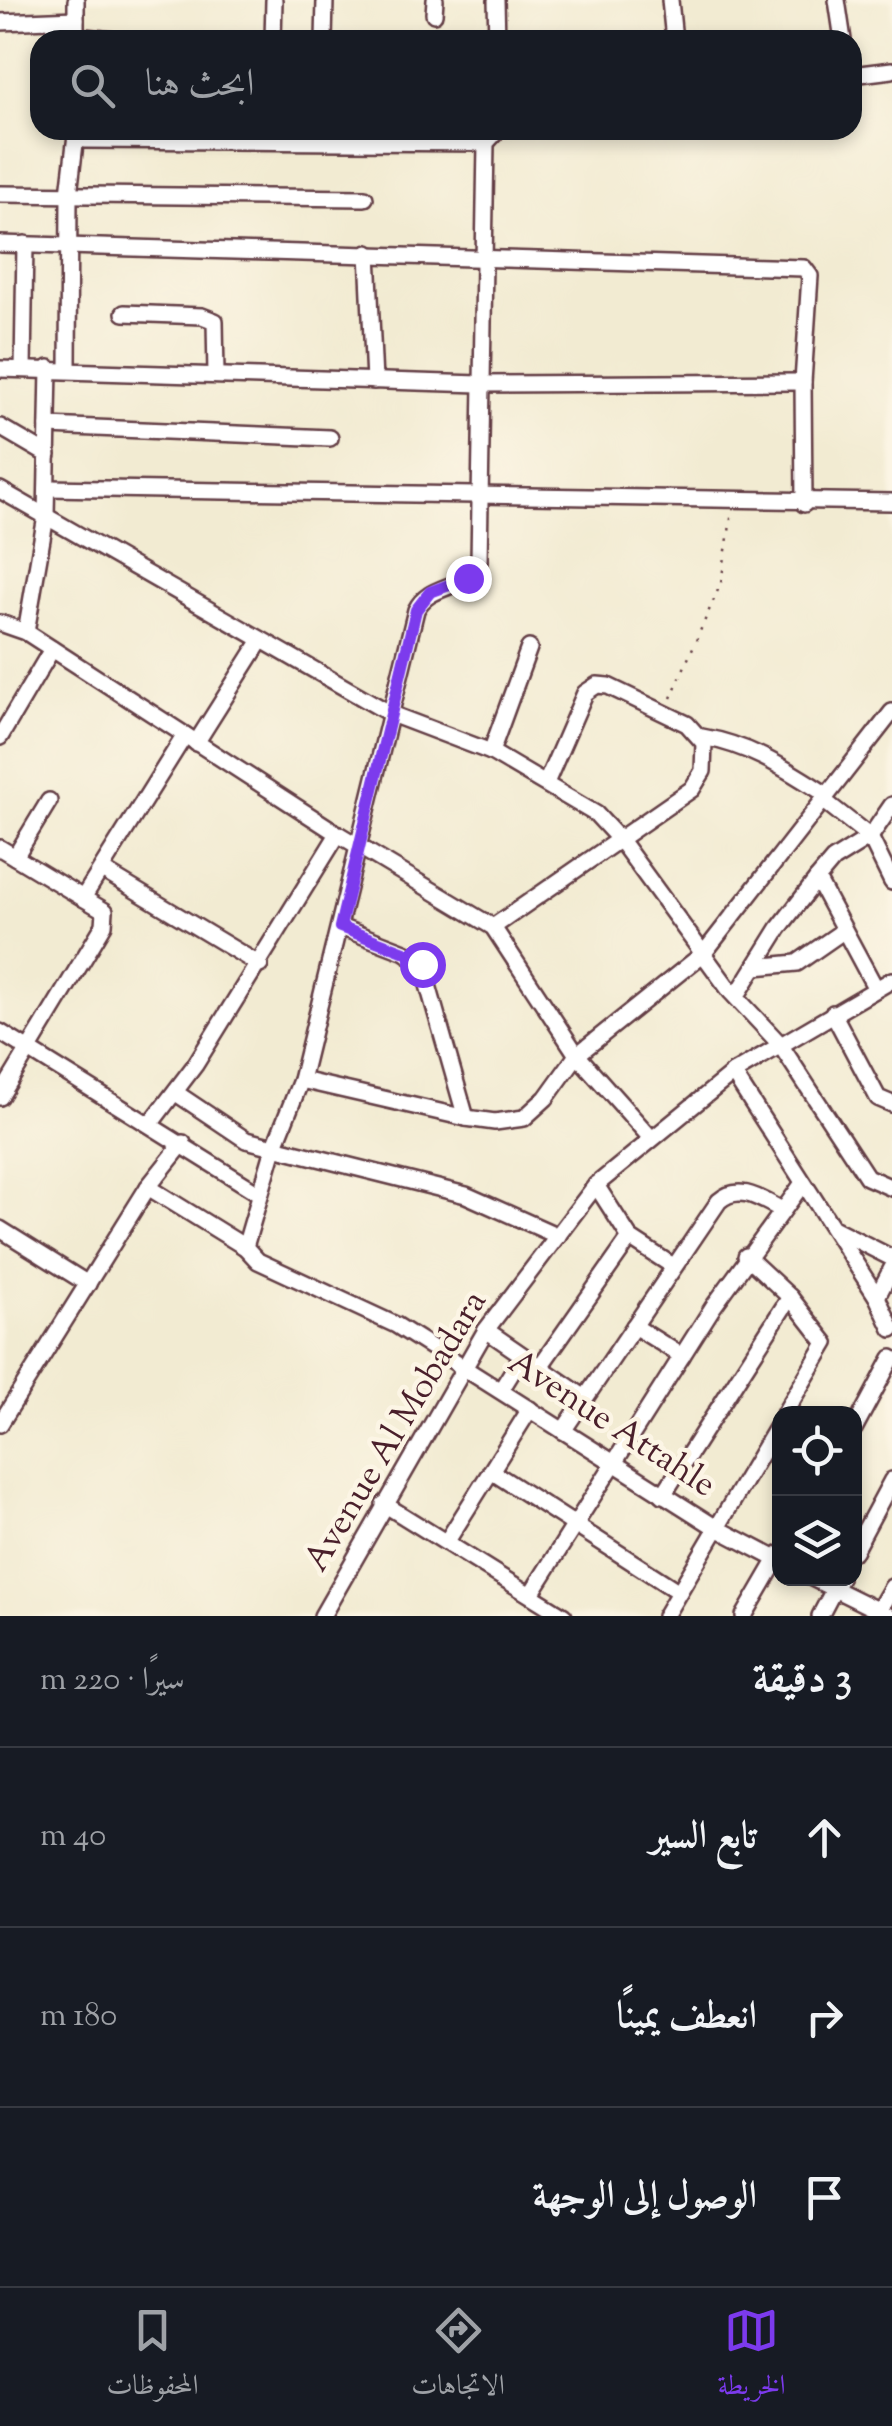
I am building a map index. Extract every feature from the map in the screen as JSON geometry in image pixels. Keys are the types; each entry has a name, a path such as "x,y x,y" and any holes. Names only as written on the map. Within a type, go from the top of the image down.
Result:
{"street":[{"path":"76,0 76,30"},
{"path":"273,30 274,0"},
{"path":"324,30 325,0"},
{"path":"496,0 497,30"},
{"path":"670,0 673,30"},
{"path":"837,0 842,30"},
{"path":"0,22 61,30"},
{"path":"862,74 892,70"},
{"path":"68,369 69,194 74,140"},
{"path":"394,140 486,143"},
{"path":"245,1246 274,1148 301,1080 420,603 430,592 468,578 479,562 482,256 489,140"},
{"path":"0,194 365,198"},
{"path":"0,244 804,268 810,276 802,382 804,504"},
{"path":"23,369 26,244"},
{"path":"368,254 374,381"},
{"path":"124,314 202,316 215,322 216,375"},
{"path":"26,632 46,516 48,368"},
{"path":"0,369 480,384 802,382"},
{"path":"48,426 330,438"},
{"path":"0,427 48,455"},
{"path":"47,488 477,494 804,504 892,502"},
{"path":"0,490 391,714 490,752 596,814 620,840 736,997 779,1043 866,1177 892,1188"},
{"path":"0,623 26,632 360,848 494,928 576,1055 650,1137"},
{"path":"84,898 261,640"},
{"path":"490,752 528,648"},
{"path":"0,737 52,649"},
{"path":"546,782 591,687 608,686 665,713 702,737 734,742 767,756 870,836 892,882"},
{"path":"301,1080 466,1118 495,1122 524,1118 546,1098 576,1055 704,954 892,712"},
{"path":"494,928 692,790 706,760 702,737"},
{"path":"15,857 49,800"},
{"path":"736,997 833,860 870,836 891,809"},
{"path":"150,1124 176,1093 260,965 338,834"},
{"path":"0,848 105,911 104,925 0,1097"},
{"path":"102,870 260,965"},
{"path":"818,879 876,989"},
{"path":"340,927 405,952 422,964 466,1118"},
{"path":"755,967 797,963 843,931"},
{"name":"Avenue Al Mobadara","path":"322,1616 463,1366 596,1185 733,1073 892,980"},
{"path":"833,1013 878,1098 892,1104"},
{"path":"0,1032 260,1194"},
{"path":"733,1073 877,1297 892,1328"},
{"path":"176,1093 246,1140 466,1195 558,1236"},
{"path":"0,1424 148,1186 183,1143"},
{"path":"531,1594 746,1256 804,1183"},
{"path":"596,1185 630,1238 672,1266"},
{"name":"Avenue Attahle","path":"148,1186 245,1246 258,1261 396,1325 715,1527 772,1555"},
{"path":"563,1431 672,1266 727,1194 741,1192 782,1210"},
{"path":"831,1227 892,1258"},
{"path":"0,1229 88,1284"},
{"path":"540,1368 630,1238"},
{"path":"746,1256 790,1297 826,1344 789,1406"},
{"path":"877,1297 892,1268"},
{"path":"664,1495 790,1297"},
{"path":"634,1326 682,1356"},
{"path":"486,1330 585,1398"},
{"path":"501,1390 522,1356"},
{"path":"862,1418 888,1381 892,1358"},
{"path":"447,1542 530,1409"},
{"path":"664,1616 772,1433"},
{"path":"491,1472 678,1592"},
{"path":"862,1536 892,1480"},
{"path":"384,1504 564,1616"},
{"path":"744,1616 772,1568"},
{"path":"820,1616 836,1586"},
{"path":"840,1586 884,1613 892,1587"}],"path":[{"path":"665,713 721,582 732,502"}],"route":[{"path":"422,964 405,952 340,927 416,610 430,592 457,586 468,578"}]}
